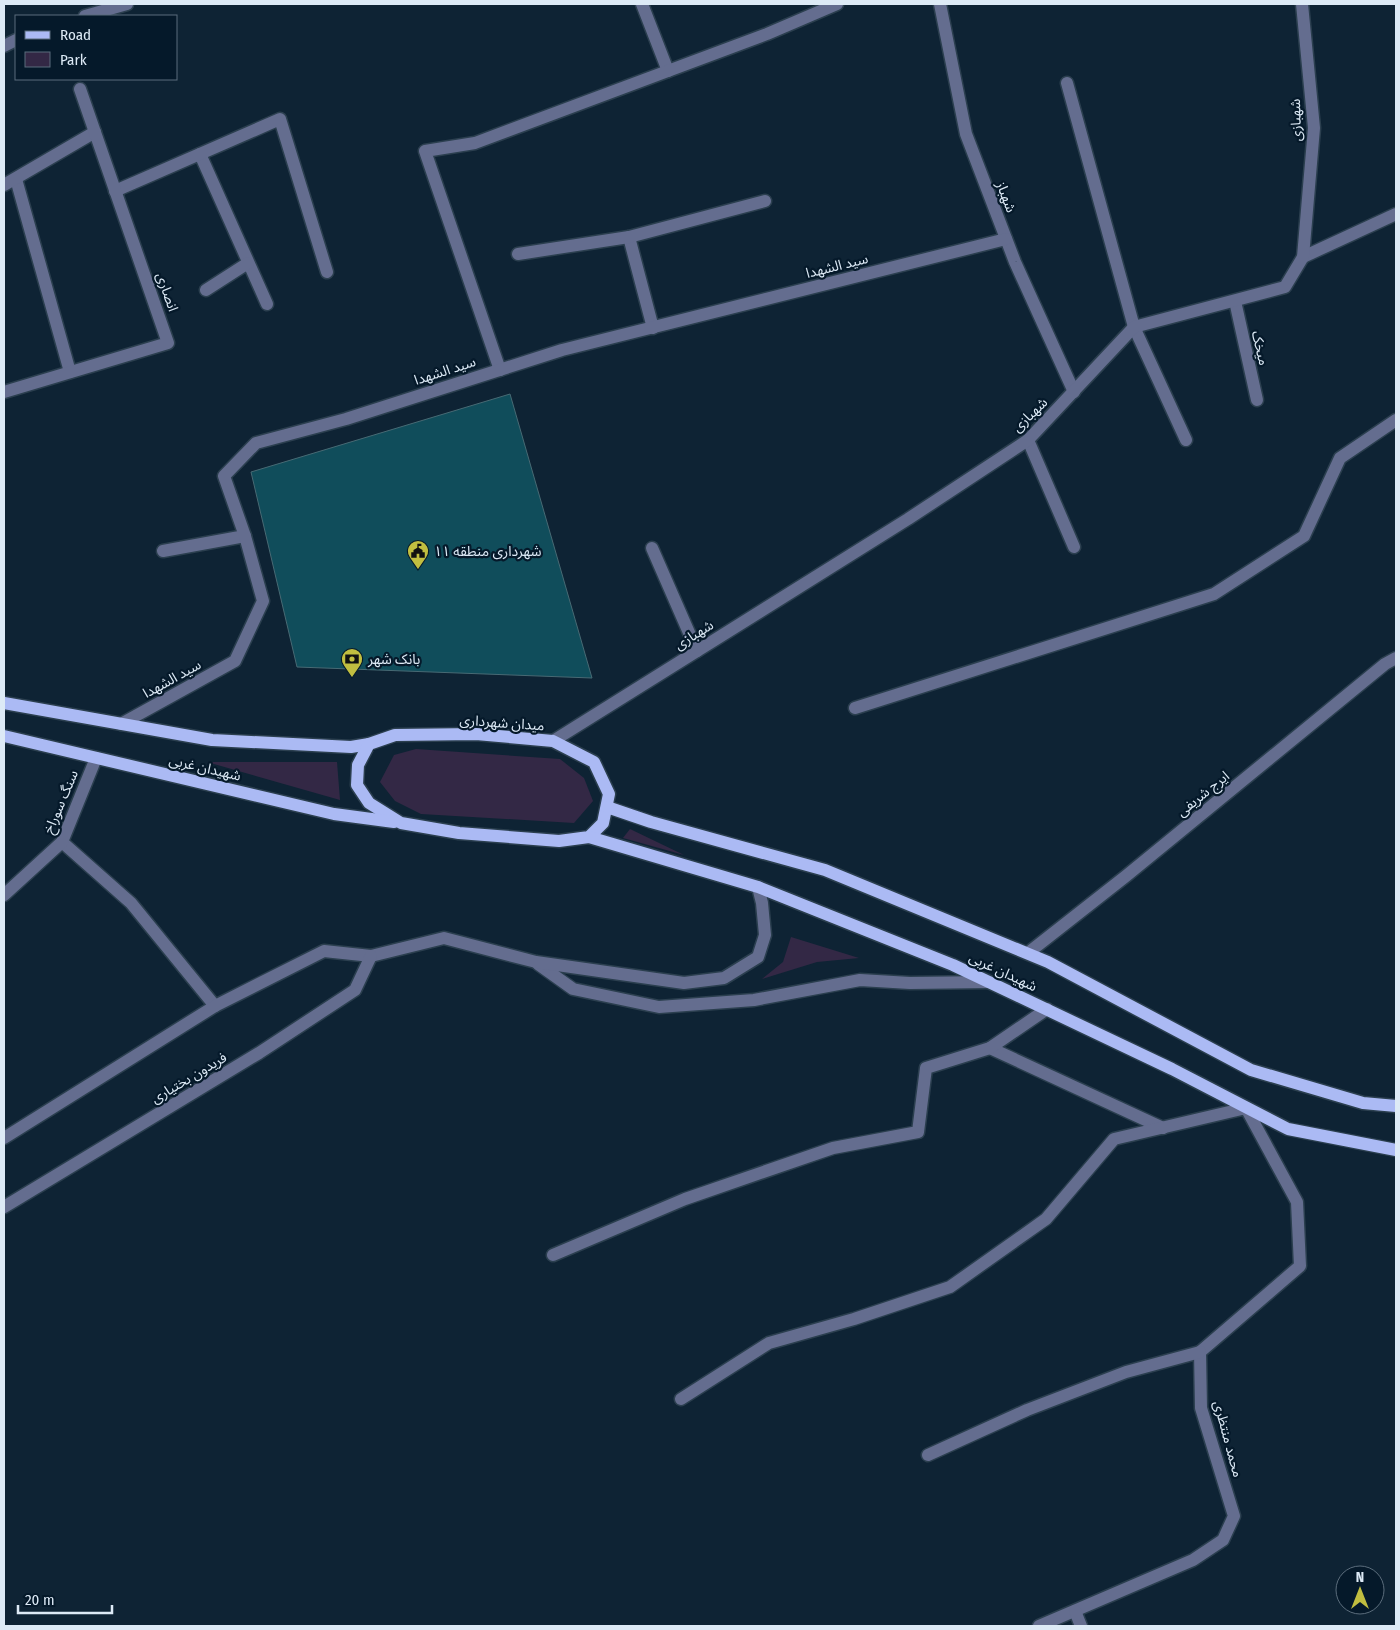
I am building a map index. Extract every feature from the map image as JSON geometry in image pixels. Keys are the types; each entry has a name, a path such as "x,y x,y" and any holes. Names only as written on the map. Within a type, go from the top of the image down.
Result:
{"main road":[{"name":"شهیدان غربی","path":"4,703 212,740 351,747 369,744"},
{"name":"میدان شهرداری","path":"369,744 395,736 476,734 553,741 594,762 609,794 608,808"},
{"name":"شهیدان غربی","path":"4,736 334,814 401,823"},
{"path":"369,744 358,765 357,785 369,803 401,823 459,832 559,841 588,837 603,823 608,808"},
{"name":"شهیدان غربی","path":"608,808 651,822 826,870 1048,962 1251,1070 1363,1103 1396,1106"},
{"name":"شهیدان غربی","path":"588,837 758,887 952,964 1172,1069 1288,1129 1396,1150"}],"street":[{"path":"88,15 127,4"},
{"path":"642,4 668,71"},
{"path":"500,370 425,150 475,143 767,34 837,4"},
{"name":"شهباز","path":"940,4 966,134 1015,262 1074,392"},
{"name":"شهبازی","path":"553,741 908,520 1028,440 1134,327 1285,287 1303,258 1314,128 1302,4"},
{"path":"1067,83 1134,327 1186,440"},
{"name":"انصاری","path":"4,392 168,343 80,90"},
{"path":"116,191 280,119 327,272"},
{"path":"4,185 95,132"},
{"path":"200,154 267,304"},
{"path":"16,179 70,372"},
{"path":"518,254 629,237 766,201"},
{"path":"1303,258 1396,214"},
{"path":"629,237 653,328"},
{"name":"سید الشهدا","path":"121,724 235,661 263,601 245,536 224,476 256,443 346,419 562,350 1006,239"},
{"path":"206,290 248,263"},
{"name":"میخک","path":"1234,301 1257,400"},
{"path":"856,708 1214,594 1304,536 1340,458 1396,420"},
{"path":"1028,440 1074,547"},
{"path":"163,551 245,536"},
{"path":"652,548 697,651"},
{"name":"ایرج شریفی","path":"1028,953 1126,876 1385,664 1396,658"},
{"name":"سنگ سوراخ","path":"4,895 62,842 96,758"},
{"path":"62,842 131,904 215,1006"},
{"path":"4,1138 215,1006 324,951 371,956 444,938 536,962 648,976 684,983 724,978 758,957 765,935 762,904 758,887"},
{"name":"فریدون بختیاری","path":"4,1208 259,1053 355,990 371,956"},
{"path":"536,962 574,989 659,1007 754,1000 860,980 910,983 989,982"},
{"path":"553,1255 685,1199 824,1151 918,1132 926,1068 990,1048 1047,1009"},
{"path":"990,1048 1164,1128"},
{"path":"681,1399 769,1343 854,1319 950,1287 1046,1219 1114,1139 1246,1108 1297,1202 1300,1266 1200,1352 1117,1376 1027,1410 928,1454"},
{"name":"محمد منتظری","path":"1039,1626 1193,1560 1223,1540 1234,1516 1202,1408 1200,1352"},
{"path":"1075,1611 1081,1626"}],"green space":[{"path":"416,749 560,759 584,778 593,801 574,823 421,814 395,801 380,782 394,755"},
{"path":"207,762 337,762 340,800"},
{"path":"630,829 684,855 623,838"},
{"path":"791,937 859,958 817,962 762,979 783,962"}],"building":[{"name":"شهرداری منطقه ۱۱","path":"510,394 592,678 297,667 251,472"}],"place":[{"name":"شهرداری منطقه ۱۱","path":"418,570"},
{"name":"بانک شهر","path":"352,678"}]}
